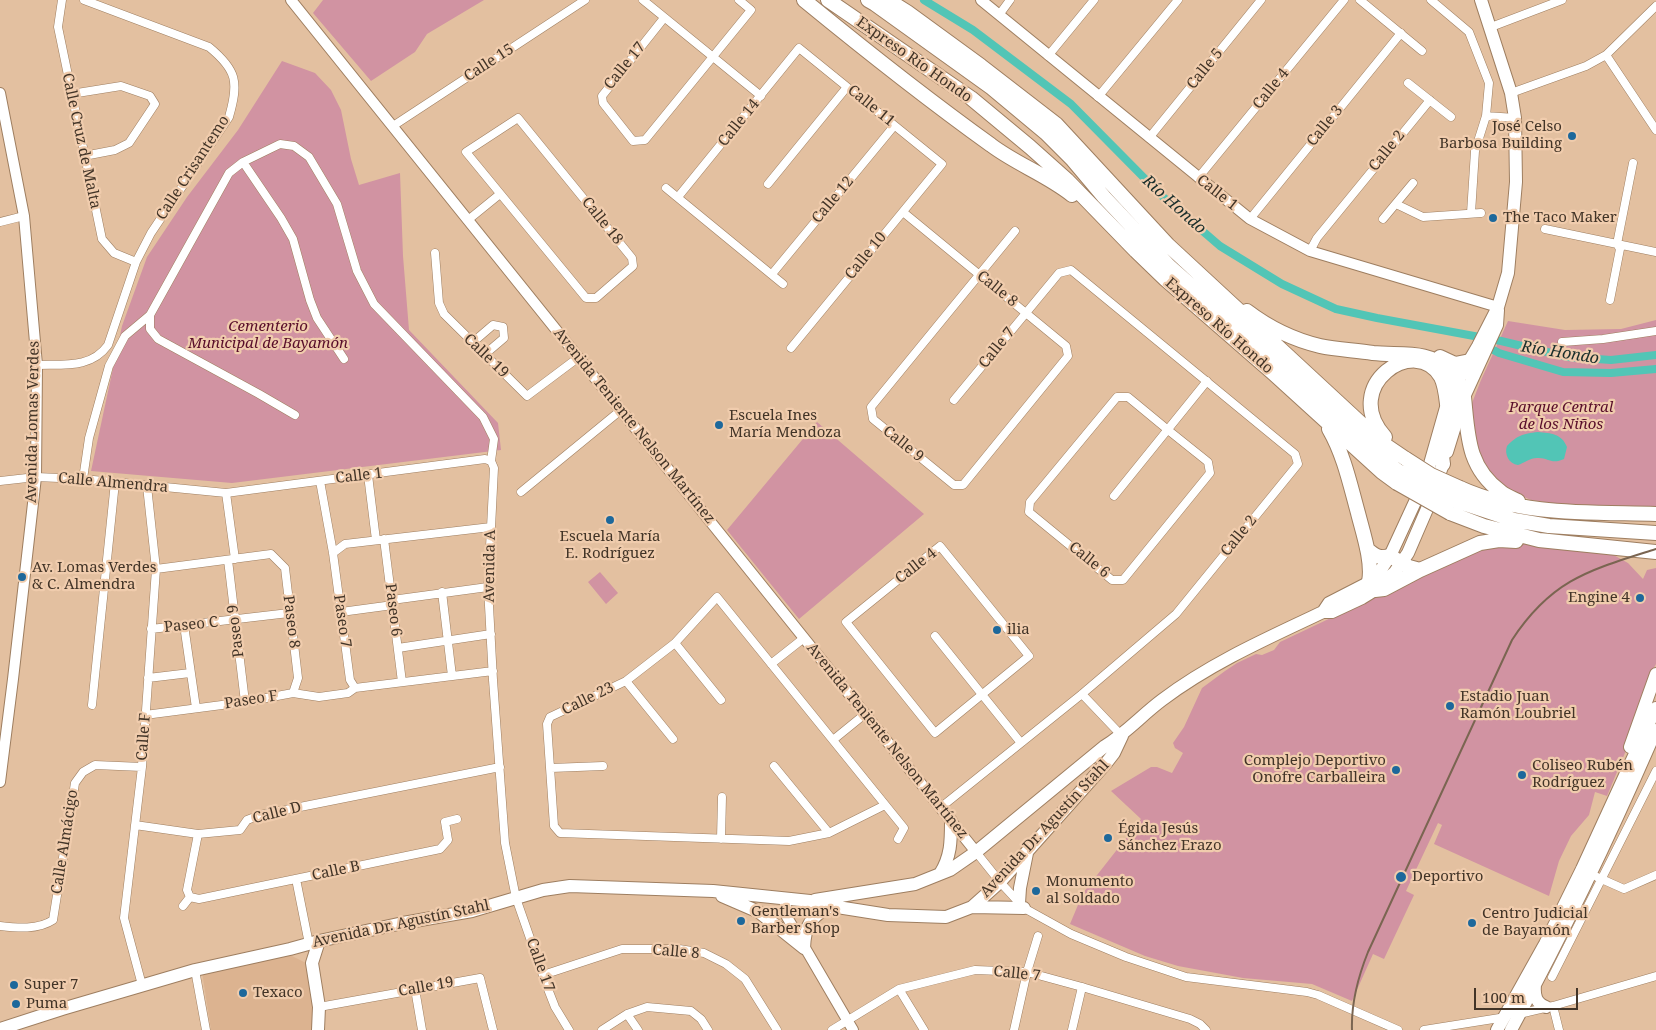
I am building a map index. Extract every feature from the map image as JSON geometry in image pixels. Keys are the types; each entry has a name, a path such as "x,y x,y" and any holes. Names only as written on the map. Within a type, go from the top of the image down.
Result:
{"highway":[{"path":"804,0 889,69 993,147 1049,179 1068,193 1129,244"},
{"name":"Expreso Río Hondo","path":"828,0 971,98 1037,154 1067,180 1164,278 1382,472 1455,500 1481,496 1526,508 1656,514"},
{"path":"838,0 900,44 931,70"},
{"path":"868,0 992,88 1046,133 1169,266 1289,372 1374,452 1397,477"},
{"name":"Expreso Río Hondo","path":"888,0 981,66 1056,124 1146,223 1203,278 1381,442 1431,475 1484,526 1539,540 1654,552"},
{"path":"1203,278 1216,285 1250,313 1287,334 1321,346 1426,357 1441,363 1460,384 1447,425 1441,453 1443,464"},
{"path":"1366,351 1423,352 1455,364 1474,364"},
{"path":"1406,459 1379,430 1373,420 1371,402 1376,382 1380,376 1388,369 1400,363 1409,361 1424,363 1441,377 1448,404"},
{"path":"1464,397 1467,436 1472,456 1478,467 1498,489 1526,508"},
{"path":"1324,419 1343,458 1367,549 1372,586 1384,589 1420,570 1480,543 1499,540 1528,542 1539,540"},
{"path":"1455,500 1514,520 1549,526 1656,533"},
{"path":"1488,510 1530,515 1553,510"},
{"path":"1367,549 1378,557 1396,559 1409,567 1420,570"}],"main road":[{"path":"1474,364 1493,324 1508,273 1516,182 1515,118 1512,93 1481,0"},
{"name":"Avenida Dr. Agustín Stahl","path":"3,1028 195,970 314,942 472,910 543,890 570,886 713,891 810,900 916,884 950,870 976,852 1105,746 1122,736 1162,700 1204,672 1252,645 1323,612 1332,612 1372,586 1391,577 1429,470 1448,404 1458,380 1474,364"},
{"name":"Avenida Dr. Agustín Stahl","path":"1396,559 1408,553 1427,509 1474,364"},
{"path":"1617,808 1615,789 1656,674"},
{"path":"1511,1030 1591,874 1656,708"},
{"path":"1617,808 1656,730"},
{"name":"Avenida Dr. Agustín Stahl","path":"810,900 831,906 862,911 946,917 972,907 1000,882 1107,762 1114,753 1122,736"},
{"path":"1617,808 1636,793 1656,752"},
{"path":"940,874 947,862 951,845 951,821"},
{"path":"972,907 1022,905 1020,888 1028,850"},
{"path":"1497,1030 1545,944 1591,874"},
{"path":"862,911 864,900 888,888"},
{"path":"713,891 759,912 804,948"},
{"path":"804,948 805,932 812,921 819,912 831,906"},
{"path":"314,942 312,963 319,1007 318,1030"},
{"path":"290,949 304,955 312,963"},
{"path":"1536,984 1534,994 1537,1000 1541,1005 1550,1007"}],"street":[{"name":"Calle Cruz de Malta","path":"62,0 58,27 102,239 114,253 136,262"},
{"name":"Calle Crisantemo","path":"37,365 84,363 101,354 108,345 136,262 151,232 229,117 235,96 234,77 224,60 209,47 84,0"},
{"name":"Avenida Teniente Nelson Martínez","path":"291,0 976,852"},
{"name":"Calle 15","path":"393,126 585,0"},
{"path":"643,0 761,96"},
{"path":"712,57 751,10 739,0"},
{"name":"Calle 1","path":"981,0 1250,219 1310,251 1498,307"},
{"path":"999,15 1010,0"},
{"path":"1048,56 1094,0"},
{"path":"1098,97 1178,0"},
{"name":"Calle 5","path":"1149,138 1261,0"},
{"name":"Calle 4","path":"1198,178 1344,0"},
{"path":"1360,0 1422,51"},
{"path":"1431,0 1469,32 1489,83 1486,116 1475,152 1471,213"},
{"path":"1491,27 1562,0"},
{"path":"1512,93 1586,66 1606,55 1656,6"},
{"name":"Calle 17","path":"664,18 602,96 603,103 633,141 645,140 712,57"},
{"name":"Calle 3","path":"1250,219 1401,34"},
{"name":"Calle 11","path":"799,48 942,164"},
{"name":"Calle 14","path":"678,197 799,48"},
{"path":"1606,55 1656,130"},
{"path":"1408,83 1451,117"},
{"path":"72,94 120,86 150,96 155,104 129,143 114,150 84,156"},
{"path":"768,184 847,87"},
{"name":"Avenida Lomas Verdes","path":"0,93 24,216 37,365 36,477 2,745 0,782"},
{"name":"Calle 2","path":"1310,251 1317,238 1430,100"},
{"path":"1486,116 1515,118"},
{"name":"Calle 18","path":"518,118 632,258 633,266 596,298 586,298 500,194 466,152 518,118"},
{"name":"Calle 12","path":"772,274 894,126"},
{"name":"Avenida A","path":"150,315 229,173 243,162 280,144 294,146 309,157 337,204 358,271 374,304 483,417 494,439 491,461 494,468 488,586 500,767"},
{"path":"243,162 293,239 317,318 344,359"},
{"path":"1610,300 1620,249 1617,244 1633,163"},
{"name":"Calle 10","path":"791,348 942,164"},
{"path":"1383,219 1413,183"},
{"path":"666,188 783,284"},
{"path":"468,220 500,194"},
{"path":"1396,204 1423,217 1481,213"},
{"name":"Calle 8","path":"903,212 1066,346 1068,356 1055,373"},
{"path":"0,222 24,216"},
{"path":"1545,229 1656,252"},
{"name":"Calle 9","path":"1015,230 871,407 873,419 954,485 963,485 1055,373"},
{"name":"Calle 19","path":"435,253 438,303 444,314 527,396 579,357"},
{"name":"Calle 2","path":"940,808 1082,694 1176,614 1298,464 1295,454 1070,270 1059,272"},
{"name":"Calle 7","path":"954,400 1059,272"},
{"path":"150,315 150,329 158,339 295,415"},
{"path":"84,479 89,438 110,366 124,336 150,315"},
{"path":"472,343 493,326 503,327 504,338 484,355"},
{"path":"1562,342 1602,339 1656,331"},
{"path":"1114,496 1207,381"},
{"name":"Calle 6","path":"1117,397 1128,397 1168,430 1208,462 1210,473 1123,580 1112,580 1029,512 1030,502 1117,397"},
{"path":"521,492 621,410"},
{"name":"Calle 1","path":"226,493 485,459 491,461"},
{"path":"368,475 380,540"},
{"name":"Calle Almendra","path":"0,481 36,477 84,479 226,493"},
{"name":"Paseo 7","path":"320,481 333,554 350,680 355,688"},
{"path":"92,705 115,482"},
{"name":"Calle F","path":"142,985 124,918 142,767 156,569 148,486"},
{"path":"156,569 231,559 226,493"},
{"path":"333,554 345,544 491,527"},
{"name":"Paseo 6","path":"380,540 392,602 402,682"},
{"name":"Calle 4","path":"940,546 1029,656 982,695 935,733 846,622 940,546"},
{"name":"Paseo 8","path":"231,559 271,554 285,568 298,678 293,694"},
{"name":"Paseo 9","path":"231,559 235,620 245,702"},
{"path":"341,612 442,592 488,586"},
{"path":"442,592 452,676"},
{"name":"Calle 23","path":"885,805 829,833 789,841 560,833 554,826 547,724 550,717 626,681 675,643 717,597 904,828 898,839"},
{"name":"Paseo C","path":"152,629 290,613"},
{"path":"184,625 196,708"},
{"path":"398,648 491,634"},
{"path":"935,636 1021,743"},
{"path":"771,664 804,638"},
{"path":"675,643 721,700"},
{"path":"355,688 493,671"},
{"path":"148,678 190,673"},
{"path":"626,681 674,739"},
{"name":"Paseo F","path":"145,715 293,694 319,697 348,693 355,688"},
{"path":"1082,694 1122,736"},
{"path":"833,740 865,714"},
{"name":"Calle Almácigo","path":"0,926 19,928 46,925 53,920 74,783 83,772 95,765 142,767"},
{"path":"550,768 603,766"},
{"path":"774,766 829,833"},
{"path":"500,767 505,843 516,898"},
{"name":"Calle D","path":"135,825 198,834 240,830 247,820 260,815 500,767"},
{"path":"1552,977 1591,874 1656,771"},
{"path":"721,839 722,797"},
{"name":"Calle B","path":"190,897 199,899 440,849 448,840 445,822 456,819"},
{"path":"183,906 190,897 187,890 198,834"},
{"path":"976,852 1000,882 1022,905 1071,934 1134,960 1186,977 1318,995 1398,1030"},
{"path":"1591,874 1624,889 1656,876"},
{"path":"296,879 314,942"},
{"name":"Calle 17","path":"516,898 555,1007 569,1030"},
{"path":"785,899 787,917 853,1030"},
{"path":"1014,1030 1026,972 1038,936"},
{"name":"Calle 8","path":"543,975 622,949 679,949 704,953 726,964 745,979 777,1030"},
{"path":"195,970 206,1030"},
{"name":"Calle 7","path":"832,1030 899,989 975,970 1026,972 1082,986 1190,1019 1200,1024 1206,1030"},
{"path":"1424,1030 1505,1018 1656,976"},
{"name":"Calle 19","path":"319,1007 480,978 493,1030"},
{"path":"1072,1030 1082,986"},
{"path":"415,989 422,1030"},
{"path":"899,989 924,1030"},
{"path":"602,1030 628,1014 647,1007 691,1011 701,1019 708,1030"},
{"path":"1550,1007 1559,1030"},
{"path":"628,1014 638,1030"}],"shaded area":[{"path":"286,953 308,964 315,1013 314,1030 211,1030 202,972"}],"green space":[{"path":"323,0 484,0 427,34 415,52 371,81 313,13"},
{"name":"Cementerio Municipal de Bayamón","path":"282,61 315,73 331,90 341,110 351,159 359,185 400,173 403,256 409,330 498,423 501,450 232,483 91,471 122,326 147,257 187,197 238,130"},
{"name":"Parque Central de los Niños","path":"1656,320 1656,509 1551,503 1531,500 1515,493 1497,481 1479,458 1471,422 1472,403 1508,321 1565,330 1621,329"},
{"path":"817,422 924,514 799,619 727,530"},
{"name":"Complejo Deportivo Onofre Carballeira","path":"1506,542 1610,553 1628,563 1643,579 1647,570 1656,568 1656,664 1646,683 1632,736 1607,796 1595,792 1589,815 1571,836 1559,861 1549,896 1434,844 1442,825 1438,823 1406,891 1414,895 1384,959 1373,954 1352,1001 1312,984 1243,978 1178,966 1145,956 1070,924 1083,893 1141,819 1111,791 1151,767 1157,767 1172,773 1183,753 1175,748 1173,743 1184,727 1202,688 1237,663 1256,654 1262,655 1274,650 1280,642 1468,553"},
{"path":"600,572 618,593 606,604 588,582"}],"water":[{"path":"1528,433 1552,434 1562,439 1567,447 1564,459 1553,461 1534,458 1518,465 1510,461 1506,452 1507,446 1514,439"}],"waterway":[{"name":"Río Hondo","path":"924,0 973,30 1071,104 1162,196 1220,246 1282,284 1336,309 1501,341 1568,357 1611,360 1656,355"},
{"name":"Río Hondo","path":"1484,345 1499,353 1563,372 1611,373 1656,369"}],"railway":[{"path":"1352,1030 1356,990 1368,952 1512,640 1527,619 1558,590 1592,571 1656,549"}],"place":[{"name":"José Celso Barbosa Building","path":"1572,136"},
{"name":"The Taco Maker","path":"1493,218"},
{"name":"Escuela Ines María Mendoza","path":"719,425"},
{"name":"Escuela María E. Rodríguez","path":"610,520"},
{"name":"Av. Lomas Verdes & C. Almendra","path":"22,577"},
{"name":"Engine 4","path":"1640,598"},
{"name":"ilia","path":"997,630"},
{"name":"Estadio Juan Ramón Loubriel","path":"1450,706"},
{"name":"Complejo Deportivo Onofre Carballeira","path":"1396,770"},
{"name":"Coliseo Rubén Rodríguez","path":"1522,775"},
{"name":"Égida Jesús Sánchez Erazo","path":"1108,838"},
{"name":"Deportivo","path":"1401,877"},
{"name":"Monumento al Soldado","path":"1036,891"},
{"name":"Gentleman's Barber Shop","path":"741,921"},
{"name":"Centro Judicial de Bayamón","path":"1472,923"},
{"name":"Super 7","path":"14,985"},
{"name":"Texaco","path":"243,993"},
{"name":"Puma","path":"16,1004"}]}
